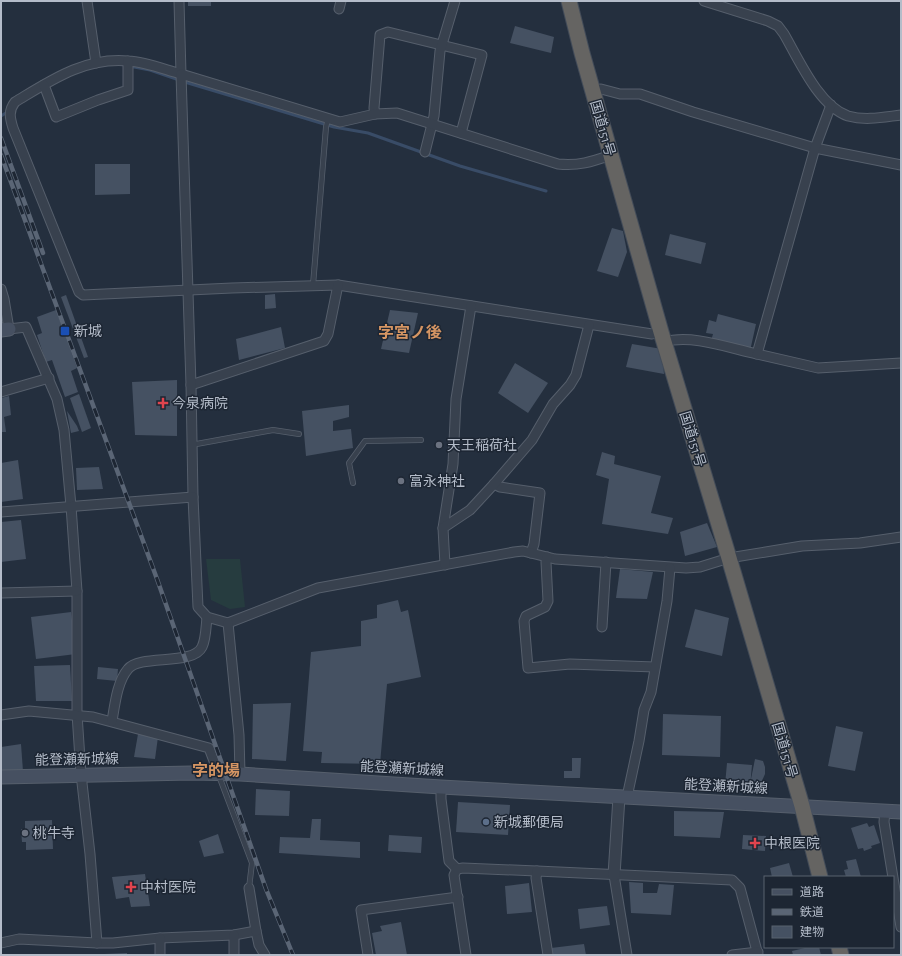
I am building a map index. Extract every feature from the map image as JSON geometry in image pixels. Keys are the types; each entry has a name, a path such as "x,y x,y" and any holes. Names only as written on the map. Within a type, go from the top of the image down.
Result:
{"highway":[{"name":"国道151号","path":"569,1 662,337 802,806 820,876"}],"main road":[{"name":"能登瀬新城線","path":"1,777 81,774 240,774 441,787 901,812"}],"street":[{"path":"86,1 96,63"},
{"path":"179,1 193,497 198,607 207,617 228,623 318,588 522,551 547,557 670,568 686,568 700,567 729,558 802,546 860,543 901,537"},
{"path":"425,152 433,124 441,46 455,1"},
{"path":"704,1 768,21 778,26 824,99 845,114 863,118 901,116"},
{"path":"375,114 374,108 380,35 388,32 482,55 461,133"},
{"path":"611,155 573,166 558,164 397,113 375,114 340,122 327,123 181,79 146,64 128,66 96,63 68,71 45,88 15,102 10,111 13,128 35,184 79,292 83,295 338,285 652,334 672,340 692,340 818,368 901,363"},
{"path":"45,88 56,117 128,90 128,66"},
{"path":"593,92 601,89 620,94 640,94 692,112 815,148 901,165"},
{"path":"757,354 815,148 831,105"},
{"path":"191,385 324,341 328,334 338,285"},
{"path":"1,289 4,299 5,330 26,327 57,399 64,430 77,591 77,714 81,774 90,854 97,943"},
{"path":"445,565 443,528 453,464 456,400 471,306"},
{"path":"443,528 470,510 532,440 553,404 570,385 576,375 589,325"},
{"path":"1,392 49,378"},
{"path":"494,484 500,487 540,493 534,544 531,553"},
{"path":"1,512 193,497"},
{"path":"547,557 548,601 545,607 526,616 524,621 528,668 570,664 656,667"},
{"path":"602,627 606,562"},
{"path":"627,955 614,874 623,797 639,741 644,710 651,692 667,601 670,568"},
{"path":"1,593 77,591"},
{"path":"112,721 122,678 129,667 136,663 175,659 198,652 203,646 207,617"},
{"path":"228,623 239,735 240,774"},
{"path":"1,715 29,711 77,714 112,721 209,748 219,774"},
{"path":"441,787 441,799 449,861 457,869"},
{"path":"885,811 884,822 893,876"},
{"path":"457,869 614,874 732,880 740,888 758,954 732,955"},
{"path":"457,869 454,875 466,955"},
{"path":"537,871 536,878 548,955"},
{"path":"894,884 901,927"},
{"path":"249,888 259,945 265,955"},
{"path":"368,955 361,910 458,898"},
{"path":"1,943 19,939 113,943 160,938 234,935 256,931"},
{"path":"234,935 234,955"},
{"path":"160,938 160,955"}],"lane":[{"path":"313,285 327,123"},
{"path":"191,445 273,430 299,434"},
{"path":"353,483 349,464 365,441 421,440"},
{"path":"219,774 252,863 249,888"}],"green space":[{"path":"206,559 240,559 245,607 230,609 211,600"}],"building":[{"path":"188,1 211,1 211,6 188,6"},
{"path":"515,26 554,37 551,53 510,43"},
{"path":"95,164 130,164 130,194 95,195"},
{"path":"612,228 623,231 627,252 618,277 597,271"},
{"path":"670,234 706,243 701,264 665,255"},
{"path":"275,294 276,308 265,309 265,295"},
{"path":"66,295 88,357 84,358 61,297"},
{"path":"56,310 77,368 71,371 78,392 65,397 52,360 46,362 37,335 42,333 37,317"},
{"path":"390,310 418,313 409,353 381,349"},
{"path":"718,314 756,324 750,351 711,341 713,334 706,333 709,320 716,322"},
{"path":"281,327 285,348 239,360 236,339"},
{"path":"632,344 662,349 664,374 626,367"},
{"path":"515,363 548,383 528,413 498,393"},
{"path":"177,380 177,436 135,435 132,382"},
{"path":"79,394 91,428 82,432 70,398"},
{"path":"9,396 11,415 4,417 6,432 1,432 1,398"},
{"path":"349,405 349,417 333,421 333,431 351,429 353,448 306,456 302,411"},
{"path":"67,411 77,426 79,431 71,433"},
{"path":"602,452 615,456 614,464 661,476 651,513 673,518 668,534 602,524 609,479 596,475"},
{"path":"18,460 23,499 1,502 1,463"},
{"path":"99,467 103,489 77,490 76,468"},
{"path":"21,520 26,559 1,562 1,522"},
{"path":"707,523 717,547 685,556 680,532"},
{"path":"620,569 653,572 647,599 616,598"},
{"path":"398,600 401,612 408,610 421,677 387,684 380,764 321,763 322,752 303,751 311,652 361,646 361,621 377,618 377,605"},
{"path":"695,609 729,618 722,656 685,647"},
{"path":"71,612 76,654 36,659 31,617"},
{"path":"70,665 72,701 36,701 34,666"},
{"path":"98,667 118,669 117,681 97,679"},
{"path":"291,703 286,761 252,759 253,704"},
{"path":"663,714 721,716 720,757 662,755"},
{"path":"836,726 863,732 855,771 828,766"},
{"path":"138,734 158,737 155,759 134,757"},
{"path":"21,744 23,771 1,774 1,747"},
{"path":"572,758 581,758 580,778 564,778 564,771 572,771"},
{"path":"755,759 763,761 765,767 765,774 761,783 756,785 750,784"},
{"path":"727,763 752,765 750,787 725,785"},
{"path":"256,789 290,791 289,816 255,815"},
{"path":"458,802 510,805 508,835 456,832"},
{"path":"674,811 724,812 720,838 674,836"},
{"path":"312,819 321,819 320,840 360,842 360,858 279,853 280,837 310,838"},
{"path":"52,820 53,849 26,850 26,842 22,842 21,829 25,829 25,821"},
{"path":"867,823 869,827 874,825 880,843 871,846 872,848 864,851 863,848 858,849 851,828"},
{"path":"218,834 224,853 204,857 199,841"},
{"path":"389,835 422,837 421,853 388,851"},
{"path":"743,835 766,836 765,851 742,849"},
{"path":"856,859 861,876 846,876 844,870 848,869 846,861"},
{"path":"789,863 793,876 772,876 770,868"},
{"path":"145,874 150,906 131,907 129,897 116,899 112,877"},
{"path":"629,882 643,883 643,893 657,893 659,884 674,885 671,915 631,913"},
{"path":"529,883 532,912 507,914 505,886"},
{"path":"607,906 610,925 580,929 578,909"},
{"path":"401,922 407,955 376,955 372,933 382,931 380,926"},
{"path":"584,944 586,955 551,955 551,948"},
{"path":"805,948 819,948 821,955 793,955 792,951"},
{"path":"127,953 127,955 104,955 104,954"}],"waterway":[{"path":"129,66 150,70 334,127 368,133 460,166 546,191"},
{"path":"1,116 9,111"}],"railway":[{"path":"1,138 43,253"},
{"path":"1,155 157,579 266,889 293,955"}],"place":[{"name":"新城","path":"65,331"},
{"name":"今泉病院","path":"163,403"},
{"name":"天王稲荷社","path":"439,445"},
{"name":"富永神社","path":"401,481"},
{"name":"新城郵便局","path":"486,822"},
{"name":"桃牛寺","path":"25,833"},
{"name":"中根医院","path":"755,843"},
{"name":"中村医院","path":"131,887"}],"district":[{"name":"字宮ノ後","path":"410,332"},
{"name":"字的場","path":"216,770"}]}
